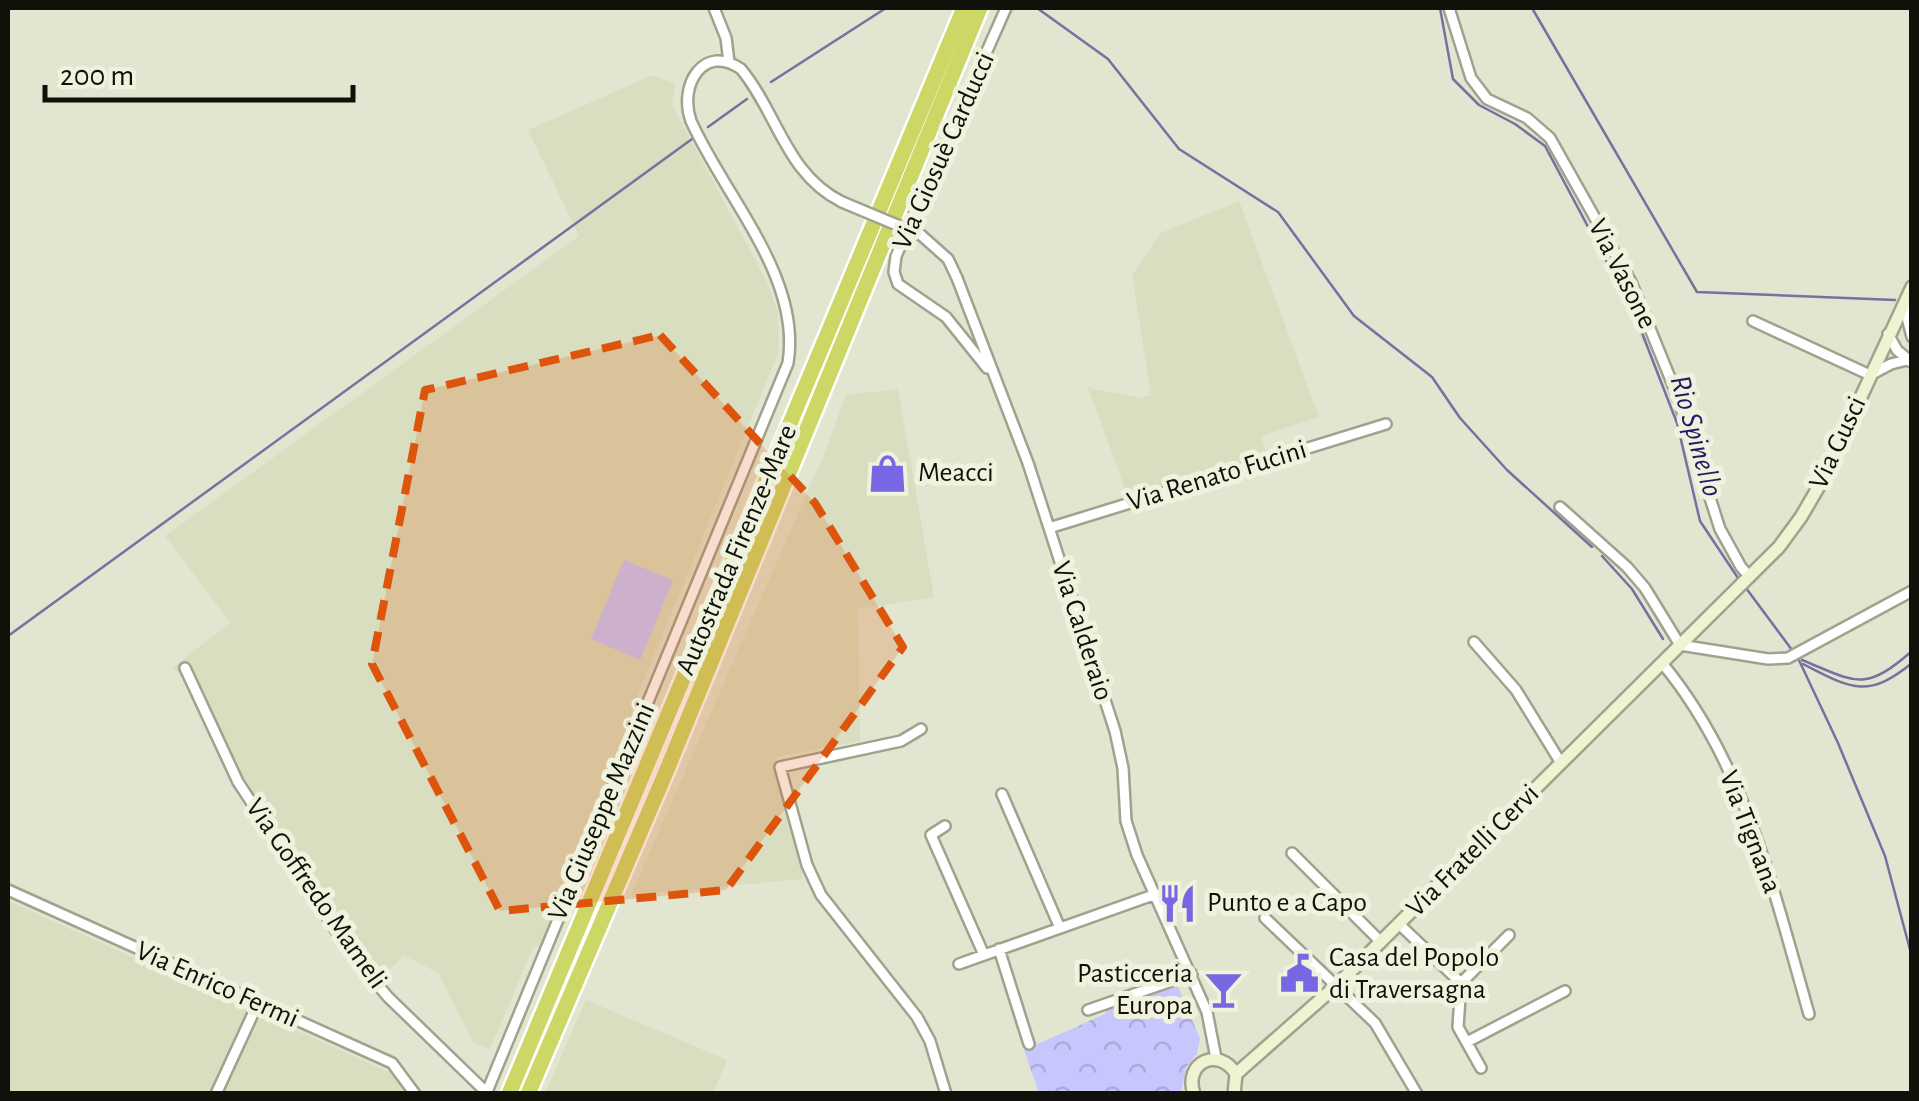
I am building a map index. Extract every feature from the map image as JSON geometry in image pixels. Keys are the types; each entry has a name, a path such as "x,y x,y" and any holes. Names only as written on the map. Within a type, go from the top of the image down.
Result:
{"highway":[{"name":"Autostrada Firenze-Mare","path":"510,1094 964,8"},
{"name":"Autostrada Firenze-Mare","path":"528,1094 666,772 980,8"}],"street":[{"path":"714,8 726,38 729,62"},
{"name":"Via Giosuè Carducci","path":"993,373 960,331 898,284 894,272 896,256 1006,8"},
{"name":"Via Vasone","path":"1448,8 1471,78 1487,99 1527,118 1550,138 1631,282 1677,395 1720,529 1746,580"},
{"name":"Via Calderaio","path":"729,62 746,74 802,172 822,191 921,235 948,259 1014,422 1115,732 1123,768 1126,822 1207,1012 1216,1060"},
{"name":"Via Giuseppe Mazzini","path":"486,1093 788,363 790,317 780,285 694,129 686,106 688,84 698,70 713,63 729,62"},
{"name":"Via Gusci","path":"1746,580 1790,534 1809,505 1912,287"},
{"path":"1888,334 1912,339 1904,303"},
{"path":"1754,321 1870,375 1891,364 1909,361"},
{"path":"1888,334 1896,350 1909,361"},
{"name":"Via Renato Fucini","path":"1048,528 1386,424"},
{"path":"1560,507 1627,567 1645,588 1680,645 1768,659 1788,658 1912,591"},
{"name":"Via Fratelli Cervi","path":"1236,1074 1337,985 1746,580"},
{"name":"Via Fratelli Cervi","path":"1474,642 1516,690 1561,763"},
{"name":"Via Tignana","path":"1662,663 1699,711 1748,815 1809,1014"},
{"name":"Via Goffredo Mameli","path":"186,668 238,782 350,952 388,997 486,1093"},
{"path":"921,729 901,741 780,767 807,864 821,896 918,1017 930,1041 946,1094"},
{"path":"1002,794 1060,928"},
{"path":"946,826 931,835 984,955"},
{"path":"1292,853 1380,942"},
{"name":"Via Enrico Fermi","path":"8,890 392,1063 415,1094"},
{"path":"959,964 1156,894"},
{"path":"1264,918 1375,1023 1417,1094"},
{"path":"1399,924 1461,983"},
{"path":"1481,1068 1458,1027 1461,983 1509,935"},
{"path":"999,949 1029,1044"},
{"path":"1088,1010 1192,974"},
{"path":"1466,1042 1565,991"},
{"path":"216,1094 257,1005"},
{"path":"1192,1092 1194,1070 1216,1060 1252,1060"},
{"path":"1216,1060 1236,1074 1234,1094"}],"highlighted area":[{"path":"660,335 815,503 903,647 726,890 500,911 372,664 425,390"}],"shaded area":[{"path":"653,75 675,84 672,105 767,282 778,313 779,351 632,709 627,739 541,948 534,945 490,1049 473,1042 438,973 403,955 373,989 324,925 236,783 189,683 173,667 230,623 165,536 579,236 528,130"},
{"path":"1239,201 1319,417 1261,436 1267,455 1129,499 1088,388 1141,398 1151,395 1132,275 1161,233"},
{"path":"898,389 934,597 858,609 860,741 776,757 803,879 631,895 825,452 846,395"},
{"path":"8,901 393,1074 406,1093 8,1093"},
{"path":"586,1000 727,1060 713,1093 545,1093"}],"green space":[{"path":"624,560 673,580 640,660 591,639"},
{"path":"1177,984 1200,1039 1197,1054 1186,1067 1181,1093 1039,1093 1024,1050 1105,1014 1107,1008"}],"waterway":[{"path":"771,82 886,8"},
{"path":"1037,8 1108,59 1179,149 1278,212 1354,316 1432,377 1460,418 1507,470 1592,547"},
{"name":"Rio Spinello","path":"1440,8 1453,79 1479,105 1545,146 1635,315 1677,423 1700,521 1738,578"},
{"path":"1532,8 1697,292 1895,300"},
{"path":"708,127 747,99"},
{"path":"8,636 692,139"},
{"path":"1602,556 1632,589 1663,639"},
{"name":"Rio Spinello","path":"1746,588 1792,650"},
{"path":"1802,660 1859,680 1882,673 1912,651"},
{"name":"Rio Spinello","path":"1797,656 1885,856 1912,957"},
{"path":"1803,664 1846,684 1870,686 1912,663"}],"place":[{"name":"Meacci","path":"888,473"},
{"name":"Punto e a Capo","path":"1177,903"},
{"name":"Casa del Popolo di Traversagna","path":"1299,974"},
{"name":"Pasticceria Europa","path":"1223,990"}]}
